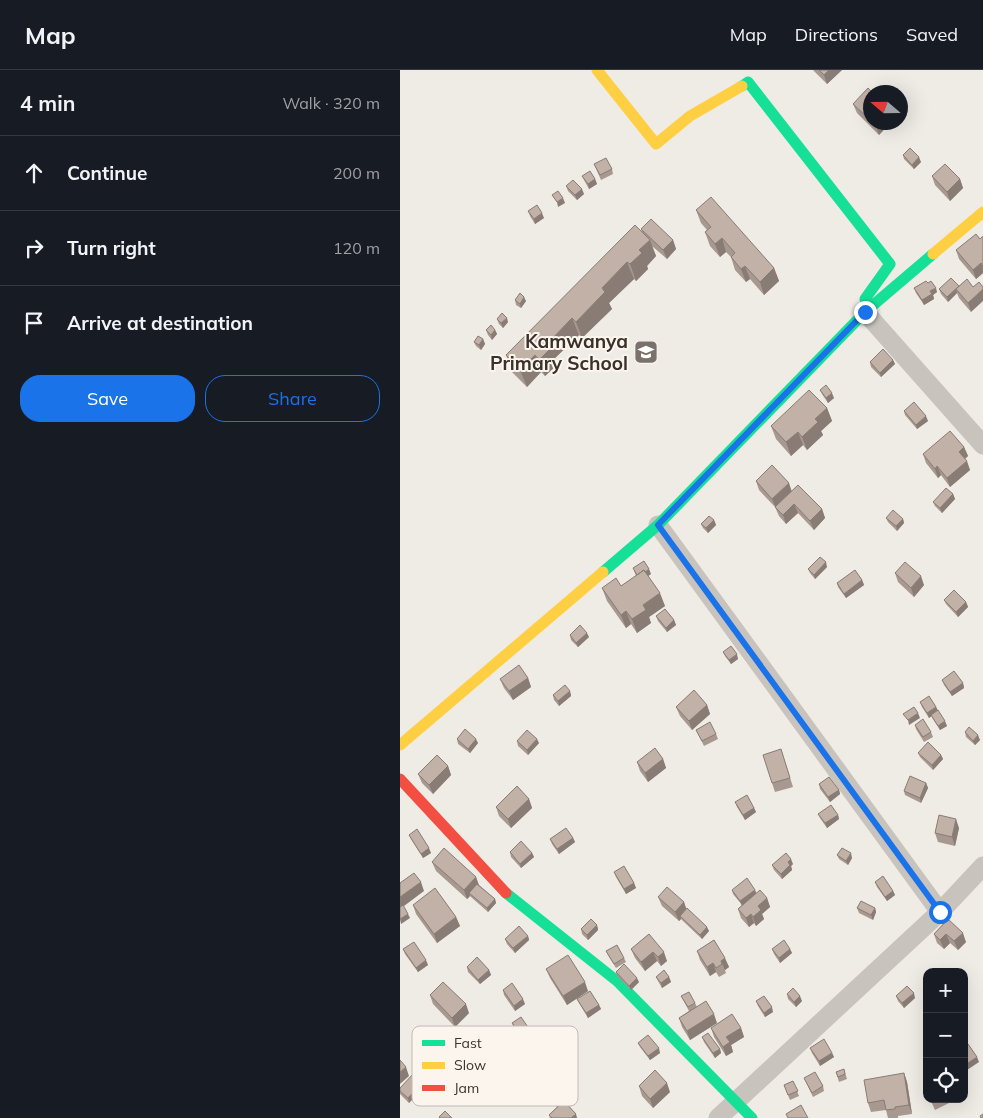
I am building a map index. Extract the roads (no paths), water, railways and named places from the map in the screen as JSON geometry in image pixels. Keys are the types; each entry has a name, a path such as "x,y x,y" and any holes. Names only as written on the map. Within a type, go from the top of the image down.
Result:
{"street":[{"path":"597,70 656,144 690,116 748,82 890,264 826,352"},
{"path":"400,745 658,525 865,312 983,212"},
{"path":"865,312 983,445"},
{"path":"658,525 940,912"},
{"path":"400,780 499,887 617,981 752,1118"},
{"path":"718,1118 940,912 983,866"}],"place":[{"name":"Kamwanya Primary School","path":"646,352"}]}
